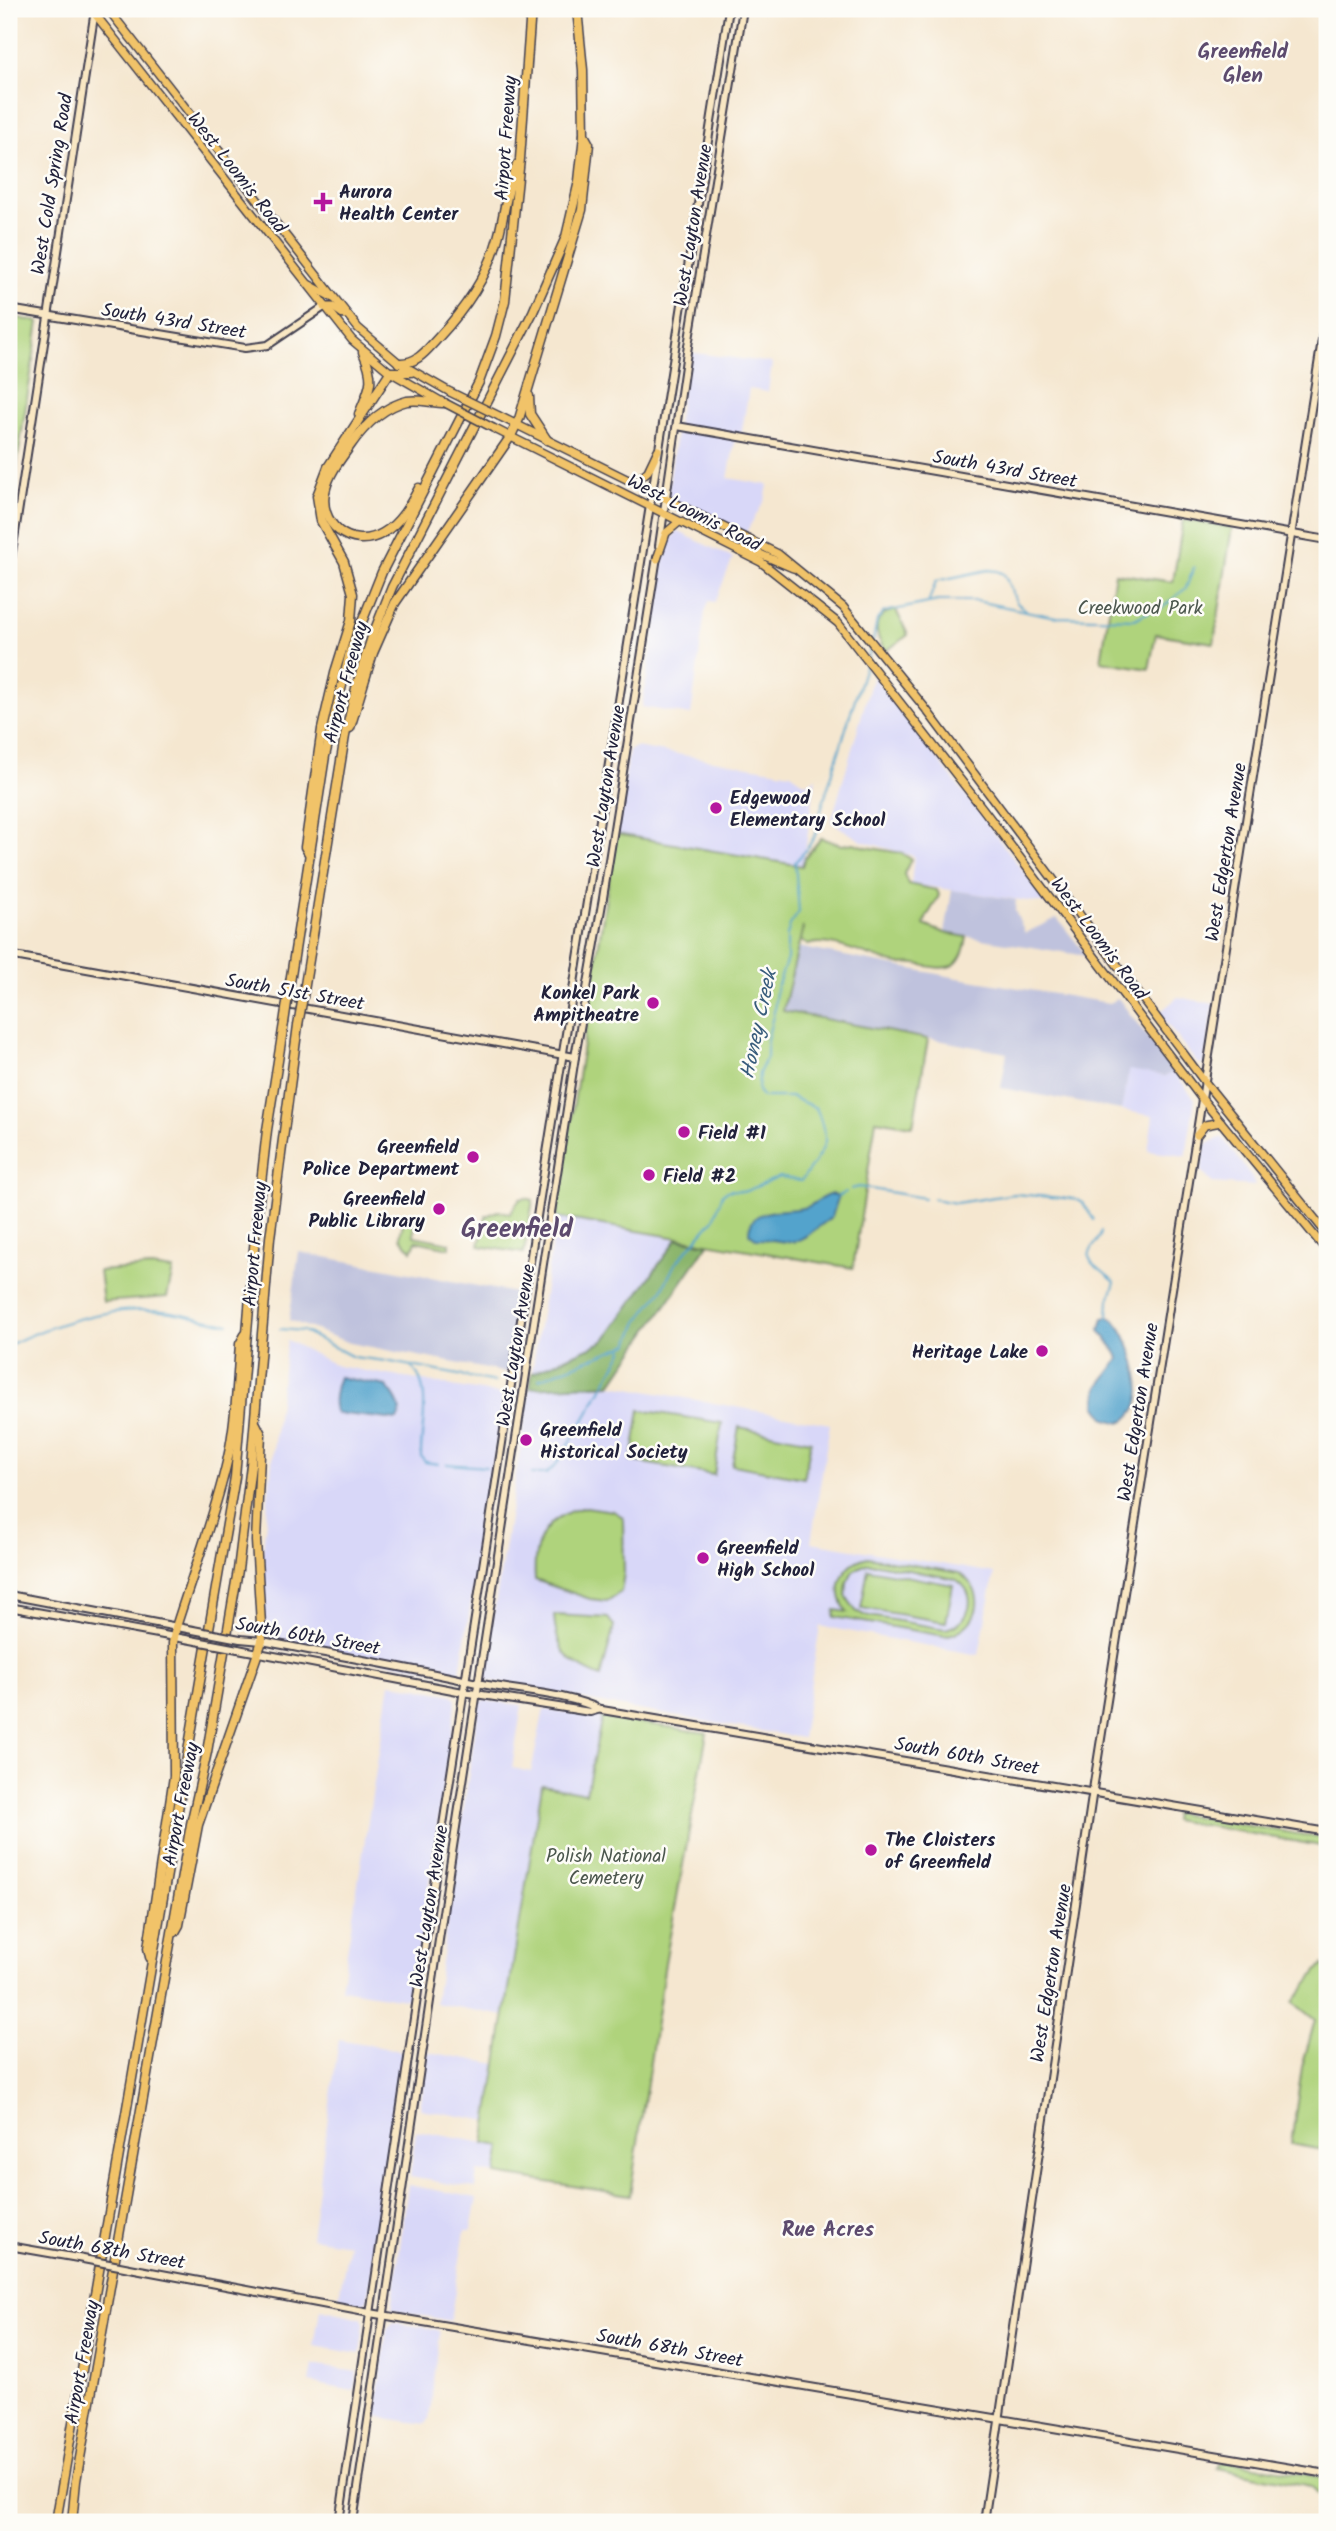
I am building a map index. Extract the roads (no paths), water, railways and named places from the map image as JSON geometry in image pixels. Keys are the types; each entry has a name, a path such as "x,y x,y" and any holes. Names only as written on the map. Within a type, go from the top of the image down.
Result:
{"highway":[{"name":"Airport Freeway","path":"56,2522 235,1477 262,1166 333,717 351,652 382,572 479,382 496,336 505,301 520,159 531,9"},
{"name":"Airport Freeway","path":"72,2522 76,2481 238,1570 255,1420 274,1197 345,736 363,662 392,587 533,312 561,249 574,205 584,135 583,70 577,9"},
{"path":"345,736 353,722 373,653 395,603 516,426 582,210 589,144 584,135"},
{"path":"399,363 415,361 455,320 470,300 495,250 510,181 520,159"},
{"path":"353,426 371,387 370,370 363,352"},
{"path":"310,855 305,847 317,759 329,697 351,621 353,594 345,562 321,521 317,496 328,467 390,372 411,372"},
{"path":"529,388 530,414 547,440"},
{"path":"445,403 408,401 382,412 364,427 333,471 325,489 324,505 332,526 345,536 361,540 373,538 390,529 406,511 441,449 452,435"},
{"path":"151,1964 148,1948 174,1776 174,1637 227,1461 240,1344 247,1332"},
{"path":"172,1937 179,1925 198,1825 262,1641 256,1541 261,1434 255,1420"}],"main road":[{"name":"West Loomis Road","path":"108,9 369,339 411,372 778,554 843,607 925,708 1204,1081 1327,1234"},
{"name":"West Layton Avenue","path":"339,2522 463,1692 729,9"},
{"name":"West Layton Avenue","path":"353,2522 444,1901 575,1057 667,499 743,9"},
{"name":"West Loomis Road","path":"93,10 300,277 363,352 390,372 445,403 761,562 838,623 1202,1099 1327,1251"},
{"name":"West Cold Spring Road","path":"9,572 93,10"},
{"path":"206,156 216,146"},
{"path":"300,277 319,292 334,298"},
{"path":"324,307 333,307 353,322"},
{"name":"South 43rd Street","path":"9,309 245,348 268,345 324,307"},
{"name":"West Edgerton Avenue","path":"984,2522 1093,1793 1327,308"},
{"name":"South 43rd Street","path":"677,426 1327,540"},
{"path":"634,484 648,471 658,450"},
{"path":"657,559 666,533 679,522"},
{"path":"739,551 748,549 796,569"},
{"path":"843,630 853,620"},
{"path":"1091,951 1101,944"},
{"name":"South 51st Street","path":"9,956 575,1057"},
{"path":"1175,1063 1185,1056"},
{"path":"1197,1135 1205,1125 1222,1124 1234,1118"},
{"name":"South 60th Street","path":"9,1595 521,1690 590,1704 601,1709 1327,1832"},
{"name":"South 60th Street","path":"9,1606 477,1695 590,1712 601,1709"},
{"path":"412,1682 415,1670"},
{"path":"519,1701 521,1690"},
{"name":"South 68th Street","path":"9,2246 370,2313 1327,2474"}],"water":[{"path":"832,1194 838,1198 832,1217 801,1239 792,1242 757,1239 749,1233 751,1224 763,1214 807,1207"},
{"path":"1108,1317 1121,1328 1126,1338 1135,1361 1140,1391 1132,1414 1120,1423 1106,1419 1096,1405 1098,1387 1119,1359 1100,1330 1103,1318"},
{"path":"339,1377 386,1386 399,1407 397,1420 336,1413 334,1400"}],"waterway":[{"name":"Honey Creek","path":"873,641 877,620 884,612 938,601 976,601 1056,617 1135,619 1162,608 1186,588 1194,567"},
{"name":"Honey Creek","path":"929,601 936,581 988,570 1004,574 1017,603 1026,610"},
{"name":"Honey Creek","path":"868,658 871,646"},
{"name":"Honey Creek","path":"539,1379 629,1344 638,1322 662,1290 675,1264 714,1219 723,1193 730,1190 746,1191 780,1177 801,1181 822,1150 825,1138 816,1108 791,1097 763,1097 758,1091 759,1073 767,1057 767,1040 776,990 787,959 787,935 799,912 795,862 817,832 821,810 866,663"},
{"path":"851,1189 859,1187 924,1198"},
{"path":"838,1196 846,1192"},
{"path":"933,1199 956,1203 1014,1194 1075,1199 1082,1202 1094,1220"},
{"path":"1101,1231 1089,1257 1092,1263 1115,1282 1109,1300 1108,1317"},
{"name":"Honey Creek","path":"9,1345 87,1316 129,1310 171,1312 229,1324"},
{"name":"Honey Creek","path":"280,1329 303,1331 353,1357 495,1382"},
{"path":"532,1474 546,1474 555,1466 623,1351 622,1347"},
{"path":"413,1368 423,1388 424,1399 421,1457 425,1462 438,1464"},
{"path":"447,1464 486,1467"}],"place":[{"name":"Aurora Health Center","path":"323,202"},
{"name":"Edgewood Elementary School","path":"716,808"},
{"name":"Konkel Park Ampitheatre","path":"653,1003"},
{"name":"Field #1","path":"684,1132"},
{"name":"Greenfield Police Department","path":"473,1157"},
{"name":"Field #2","path":"649,1175"},
{"name":"Greenfield Public Library","path":"439,1209"},
{"name":"Heritage Lake","path":"1042,1351"},
{"name":"Greenfield Historical Society","path":"526,1440"},
{"name":"Greenfield High School","path":"703,1558"},
{"name":"The Cloisters of Greenfield","path":"871,1850"}],"district":[{"name":"Greenfield Glen","path":"1243,63"},
{"name":"Greenfield","path":"517,1228"},
{"name":"Rue Acres","path":"828,2229"}],"park label":[{"name":"Creekwood Park","path":"1140,607"},
{"name":"Polish National Cemetery","path":"606,1866"}]}
